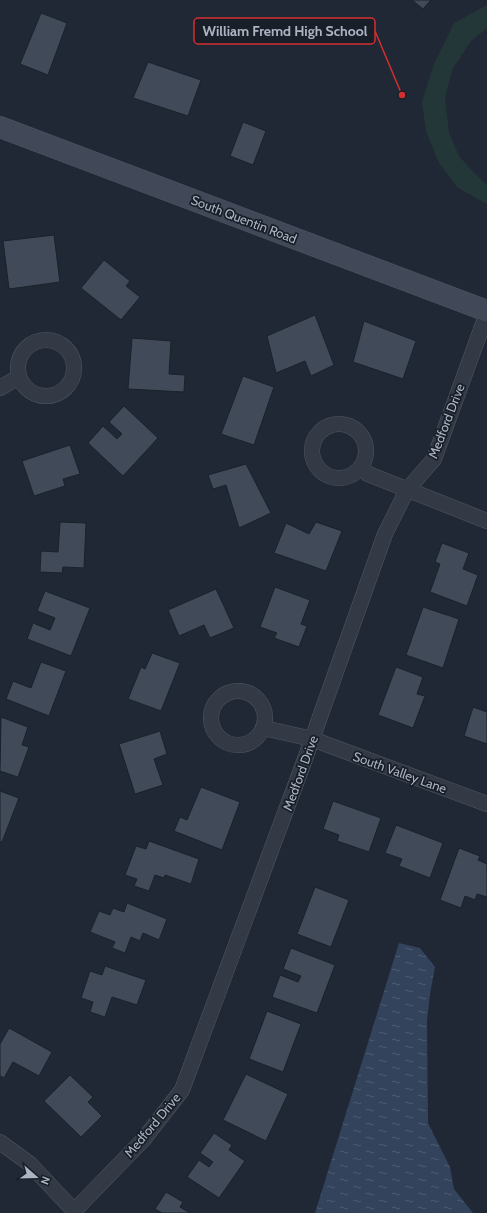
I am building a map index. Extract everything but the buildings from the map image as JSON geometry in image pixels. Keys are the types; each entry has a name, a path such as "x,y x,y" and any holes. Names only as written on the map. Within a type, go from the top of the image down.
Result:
{"main road":[{"name":"South Quentin Road","path":"0,127 487,312"}],"street":[{"name":"Medford Drive","path":"75,1212 143,1140 182,1090 312,739 384,534 407,490 434,458 487,312"},
{"path":"0,388 19,377"},
{"path":"361,467 368,474 487,521"},
{"name":"South Valley Lane","path":"264,728 312,739 487,804"},
{"path":"0,1142 30,1164 75,1212"}],"shaded area":[{"path":"487,5 487,28 471,41 453,68 445,97 449,133 459,156 487,185 487,204 458,188 439,163 426,131 422,102 434,64 454,23"}],"water":[{"path":"399,943 420,948 435,967 427,1021 428,1123 450,1167 454,1189 473,1213 315,1213"}],"place":[{"name":"William Fremd High School","path":"402,95"}]}
